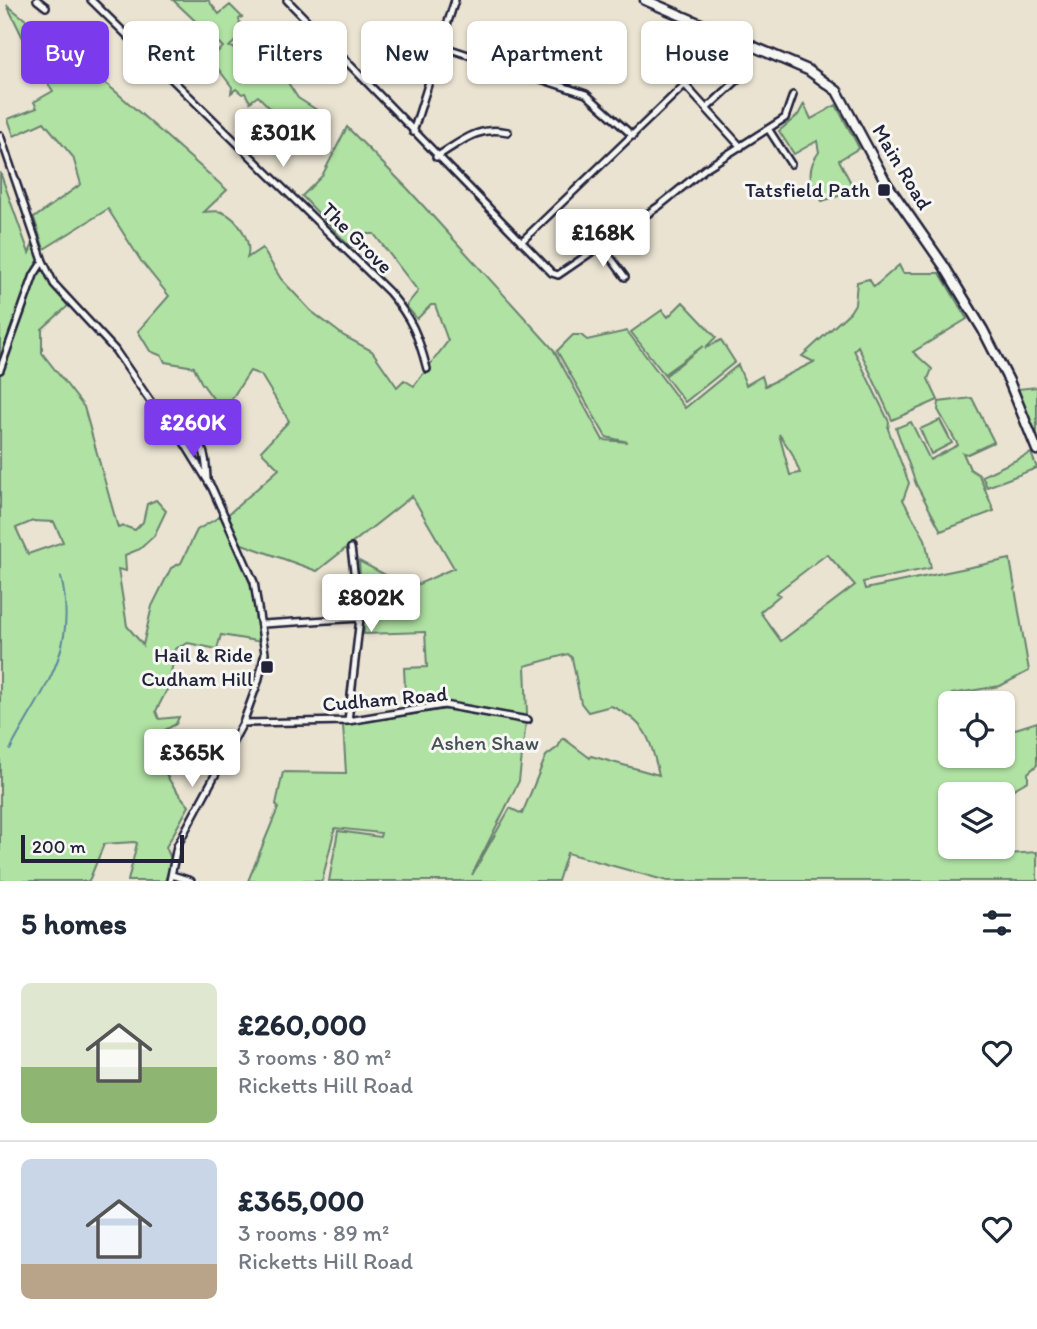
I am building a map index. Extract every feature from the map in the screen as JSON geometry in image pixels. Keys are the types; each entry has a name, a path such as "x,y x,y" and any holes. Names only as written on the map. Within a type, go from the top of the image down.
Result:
{"main road":[{"name":"Main Road","path":"645,0 697,21"},
{"name":"Main Road","path":"753,45 808,70 837,91 887,184 944,266 983,330 1009,382 1037,450"}],"street":[{"path":"37,0 47,6"},
{"name":"The Grove","path":"90,0 389,292 409,314 417,330 427,369"},
{"path":"287,0 436,157 552,273 563,274 706,168 769,130 785,118 793,95"},
{"path":"449,21 455,0"},
{"path":"453,50 586,94 633,136"},
{"path":"413,132 429,84"},
{"path":"708,108 734,84"},
{"path":"521,242 685,85 741,147"},
{"path":"436,157 478,132 490,128 508,132"},
{"path":"769,130 791,164"},
{"path":"0,135 43,261 54,284 115,350 155,408 180,436 207,479 254,582 265,653 243,723 177,846 171,878 191,881"},
{"path":"602,246 625,277"},
{"path":"0,370 34,275 43,261"},
{"path":"180,436 191,437 200,443 206,454 207,479"},
{"path":"348,721 360,618 351,548"},
{"path":"262,624 360,618"},
{"name":"Cudham Road","path":"243,723 348,721 444,705 528,720"}],"green space":[{"path":"173,0 208,0 219,14 230,5 242,17 239,21 233,21 233,43 229,47 233,48 233,84 289,84 298,98 320,112 300,129 296,124 285,132 281,128 279,131 270,108 258,96 250,102 245,93 242,94 236,89 231,93 232,87 219,70 219,50 223,47 219,43 219,21 195,21"},
{"path":"7,5 27,21 21,21 21,34"},
{"name":"Ashen Shaw","path":"48,84 106,84 115,91 227,190 204,212 220,211 239,225 248,245 247,258 262,248 281,279 311,311 344,336 372,351 397,387 404,380 414,386 448,341 435,305 431,305 417,319 406,306 418,291 374,234 367,234 351,248 302,196 322,176 347,127 408,189 553,349 603,440 628,442 606,437 557,351 573,335 581,335 587,340 627,331 685,408 738,365 746,385 762,376 765,386 814,362 802,356 850,312 855,304 857,282 869,279 874,287 899,265 903,273 940,273 967,319 913,352 932,369 928,379 938,400 892,420 858,346 854,350 889,422 888,429 909,483 903,500 925,539 931,568 863,582 865,589 1010,559 1029,671 1000,686 970,691 938,691 938,768 1015,768 1015,729 1037,722 1037,765 1028,773 1028,781 1015,788 1015,782 938,782 938,859 1015,859 1015,854 1037,852 1037,881 667,881 567,853 558,881 329,881 338,831 380,837 381,833 335,828 322,881 248,881 278,808 276,804 283,772 346,773 343,725 448,709 448,704 443,703 406,708 404,668 427,667 425,632 364,634 359,561 410,588 454,568 412,496 317,571 231,540 251,585 262,642 221,635 217,649 188,643 175,649 169,686 156,711 159,719 179,717 176,724 165,730 160,752 169,780 189,806 166,847 172,861 165,881 128,881 137,843 134,842 104,844 89,881 0,881 0,172 29,253 33,244 51,285 68,306 42,329 42,353 84,407 118,528 124,526 135,530 143,522 147,504 156,500 166,511 154,536 140,549 125,555 126,571 118,569 127,626 143,645 152,606 171,568 181,563 197,530 221,516 223,519 279,469 261,451 289,421 261,375 250,371 223,412 201,382 194,367 165,362 162,356 150,351 138,331 169,296 141,261 108,209 44,249 34,218 81,184 73,157 44,122 14,136 8,119 37,108 34,102 53,91","holes":["779,434 792,453 800,473 790,475","33,521 54,522 63,542 28,554 16,528","827,554 855,585 781,641 760,612 780,595 776,593","568,654 572,658 581,703 588,712 611,706 640,725 653,751 659,775 591,756 590,758 563,738 558,747 546,756 522,814 510,808 472,875 519,781 527,713 525,666"]},
{"path":"804,104 811,119 836,105 856,142 859,148 839,160 853,187 849,193 822,201 811,176 812,165 819,152 817,141 794,154 779,131 798,115"},
{"path":"683,302 716,337 705,348 721,340 735,362 685,402 665,376 703,346 664,374 631,332 662,310 668,317"},
{"path":"1037,387 1037,439 1017,389"},
{"path":"972,398 994,442 968,454 963,453 970,469 979,475 994,511 941,531 916,484 896,428 911,422 930,460 958,445 938,410 939,402"},
{"path":"940,420 952,443 931,454 920,429"},
{"path":"1031,453 1037,468 987,487 982,476"}],"waterway":[{"path":"10,750 45,688 61,649 65,627 61,577"}],"place":[{"name":"Tatsfield Path","path":"884,190"},
{"name":"Hail & Ride Cudham Hill","path":"267,667"}]}
